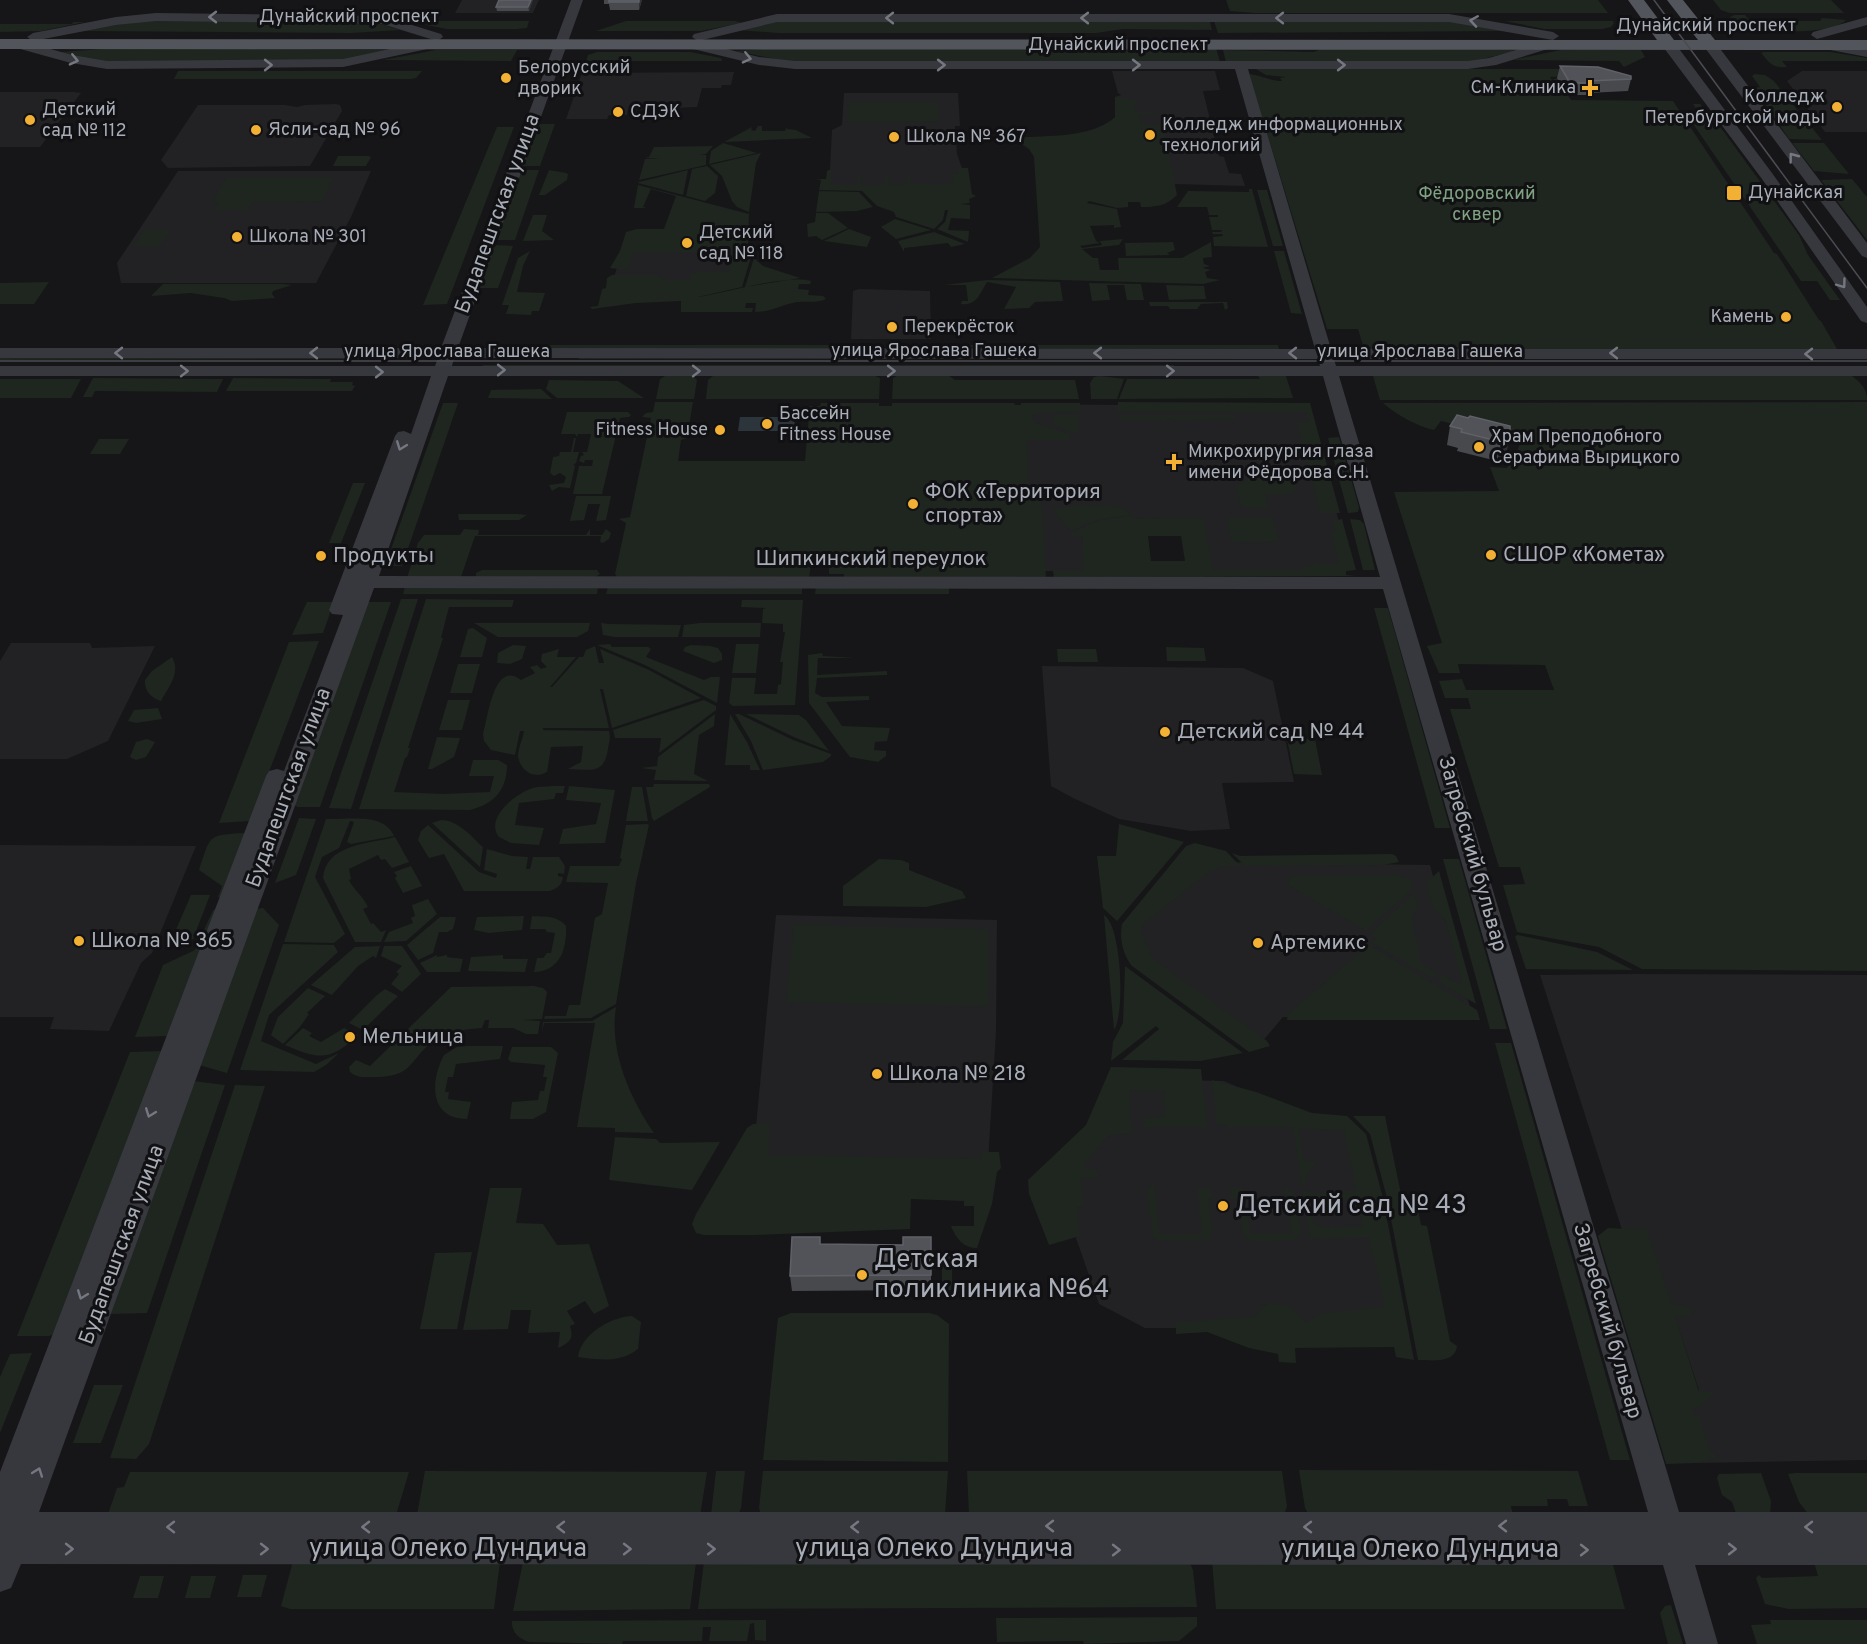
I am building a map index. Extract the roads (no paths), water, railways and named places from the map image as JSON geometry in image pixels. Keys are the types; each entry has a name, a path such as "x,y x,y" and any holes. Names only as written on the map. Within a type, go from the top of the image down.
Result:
{"main road":[{"path":"1636,0 1665,40"},
{"path":"1675,0 1706,40"},
{"name":"Дунайский проспект","path":"0,36 25,40 694,41 1821,40 1867,35"},
{"name":"Дунайский проспект","path":"0,44 25,40"},
{"name":"Дунайский проспект","path":"1821,40 1867,45"}],"street":[{"name":"Будапештская улица","path":"558,40 568,0"},
{"name":"Будапештская улица","path":"5,1540 358,582 375,565 438,362 558,40 577,0"},
{"name":"Дунайский проспект","path":"694,41 777,18 1223,12 1449,18 1549,40"},
{"path":"25,40 116,21 168,17 383,20 434,41"},
{"path":"1821,40 1867,21"},
{"name":"Дунайский проспект","path":"694,41 759,61 795,65 1240,65 1468,64 1491,62 1549,40"},
{"path":"1665,40 1767,176 1867,318"},
{"path":"1706,40 1867,253"},
{"path":"1821,40 1867,53"},
{"name":"Загребский бульвар","path":"1240,65 1702,1644"},
{"name":"улица Ярослава Гашека","path":"0,353 438,362 1330,371 1867,371"},
{"name":"улица Ярослава Гашека","path":"0,372 438,362 1325,353 1867,354"},
{"name":"Шипкинский переулок","path":"358,582 1392,583"},
{"name":"улица Олеко Дундича","path":"5,1540 1670,1538 1867,1527"},
{"name":"улица Олеко Дундича","path":"1670,1538 1867,1550"}],"tram line":[{"path":"1654,0 1867,288"},
{"path":"0,361 1867,361"}],"place":[{"name":"Белорусский дворик","path":"506,78"},
{"name":"См-Клиника","path":"1590,88"},
{"name":"Колледж Петербургской моды","path":"1837,107"},
{"name":"СДЭК","path":"618,112"},
{"name":"Детский сад № 112","path":"30,120"},
{"name":"Ясли-сад № 96","path":"256,130"},
{"name":"Колледж информационных технологий","path":"1150,135"},
{"name":"Школа № 367","path":"894,137"},
{"name":"Дунайская","path":"1734,193"},
{"name":"Школа № 301","path":"237,237"},
{"name":"Детский сад № 118","path":"687,243"},
{"name":"Камень","path":"1786,317"},
{"name":"Перекрёсток","path":"892,327"},
{"name":"Бассейн Fitness House","path":"767,424"},
{"name":"Fitness House","path":"720,430"},
{"name":"Храм Преподобного Серафима Вырицкого","path":"1479,447"},
{"name":"Микрохирургия глаза имени Фёдорова С.Н.","path":"1174,462"},
{"name":"ФОК «Территория спорта»","path":"913,504"},
{"name":"СШОР «Комета»","path":"1491,555"},
{"name":"Продукты","path":"321,556"},
{"name":"Детский сад № 44","path":"1165,732"},
{"name":"Школа № 365","path":"79,941"},
{"name":"Артемикс","path":"1258,943"},
{"name":"Мельница","path":"350,1037"},
{"name":"Школа № 218","path":"877,1074"},
{"name":"Детский сад № 43","path":"1223,1206"},
{"name":"Детская поликлиника №64","path":"862,1275"}],"park label":[{"name":"Фёдоровский сквер","path":"1477,204"}]}
